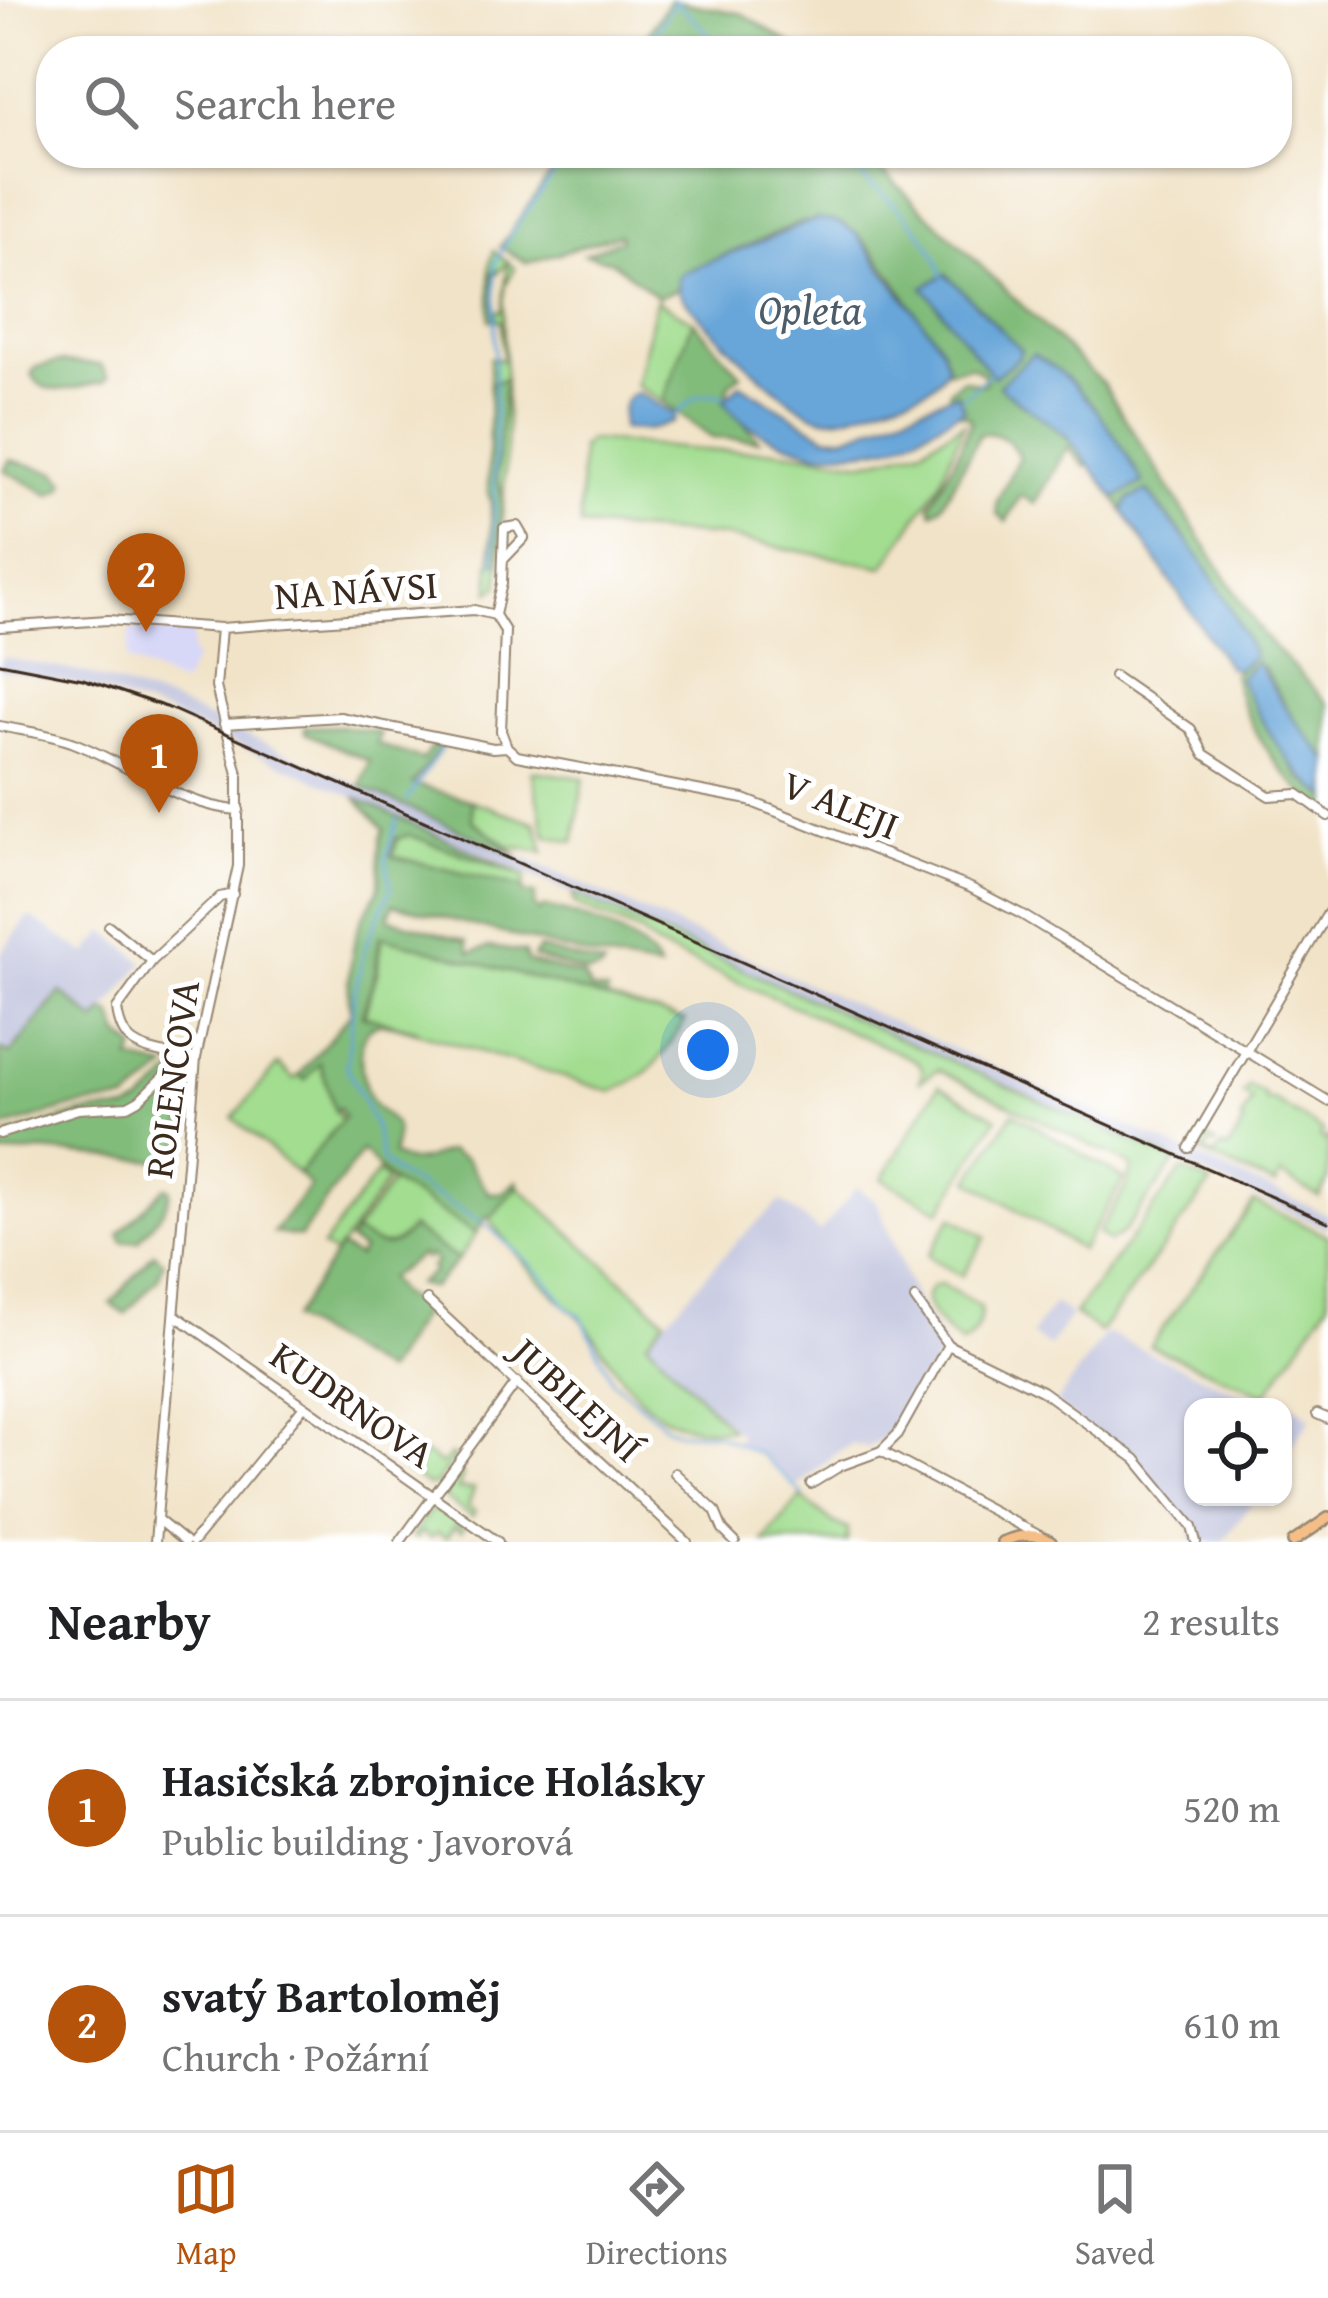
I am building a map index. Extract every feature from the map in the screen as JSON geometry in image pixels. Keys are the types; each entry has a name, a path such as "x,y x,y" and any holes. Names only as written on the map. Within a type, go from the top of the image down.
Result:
{"main road":[{"path":"1293,1542 1328,1518"},
{"path":"1002,1542 1018,1535 1046,1539"}],"street":[{"path":"503,560 495,615 505,631 501,731 507,747"},
{"name":"NA NÁVSI","path":"0,627 108,620 221,628 474,610 495,615"},
{"name":"ROLENCOVA","path":"155,1542 196,1058 233,894 238,774 216,679 221,628"},
{"path":"1114,676 1191,729 1204,754 1269,796 1298,794 1328,816"},
{"name":"V ALEJI","path":"224,724 340,717 507,747 526,760 744,799 971,888 1022,914 1328,1100"},
{"path":"0,726 71,742 196,800 219,809 239,809"},
{"path":"196,1058 130,1043 120,1029 117,1010 152,961 220,897 233,894"},
{"path":"1189,1148 1324,929 1328,914"},
{"path":"109,926 152,961"},
{"path":"0,1134 78,1109 128,1106 182,1058"},
{"path":"916,1299 948,1345 1042,1391 1136,1459 1192,1527 1196,1542"},
{"name":"JUBILEJNÍ","path":"427,1300 687,1542"},
{"name":"KUDRNOVA","path":"174,1315 498,1542"},
{"path":"811,1484 840,1466 880,1451 898,1434 948,1345"},
{"path":"400,1542 517,1382"},
{"path":"157,1519 189,1542 304,1406"},
{"path":"1317,1414 1328,1419"},
{"path":"880,1451 1046,1539"},
{"path":"675,1473 715,1511 735,1542"}],"shaded area":[{"path":"130,629 145,629 146,635 149,630 193,633 191,656 196,657 182,685 127,660"},
{"path":"0,657 85,673 172,702 1328,1215 1328,1229 167,714 82,685 0,670"},
{"path":"29,916 87,954 105,931 144,962 97,1021 61,993 9,1055 0,1049 0,954"},
{"path":"857,1187 877,1202 915,1299 945,1346 894,1432 865,1449 854,1443 839,1451 797,1486 764,1455 736,1443 740,1435 647,1341 737,1241 781,1201 820,1232"},
{"path":"1054,1303 1071,1315 1049,1347 1031,1335"},
{"path":"1106,1333 1251,1398 1184,1398 1184,1506 1249,1506 1223,1542 1193,1542 1190,1528 1133,1462 1055,1404"},
{"path":"1292,1406 1311,1419 1292,1445"}],"green space":[{"path":"670,0 743,14 778,36 647,36"},
{"path":"555,168 880,168 1103,384 1262,634 1328,704 1328,760 1292,717 1263,667 1239,678 1300,778 1328,797 1328,813 1296,786 1256,733 1233,674 1254,656 1186,539 1148,491 1128,500 1123,511 1115,498 1143,483 1087,398 1018,401 1065,437 1089,464 1086,467 1068,448 1035,504 1021,495 1006,522 997,514 997,501 1019,457 1004,438 980,434 942,505 933,512 930,505 971,421 958,413 964,409 957,393 950,395 949,390 963,379 981,385 986,382 971,366 945,371 947,365 901,290 873,251 846,226 829,221 800,223 684,272 678,289 658,297 612,261 585,254 621,239 619,234 527,263 500,247","holes":["946,274 1021,350 1018,358 993,376 933,300"]},
{"path":"494,251 508,262 497,274 493,272 494,320 490,320 490,263"},
{"path":"508,262 515,268 503,303 507,430 499,586 490,592 490,563 498,563 502,493 497,478 505,380 490,383 490,358 503,360 496,311 502,311"},
{"path":"656,300 693,321 663,402 636,385"},
{"path":"693,321 741,374 730,383 724,401 759,440 712,438 663,402"},
{"path":"59,362 101,365 108,377 63,390 37,382 32,373 36,367"},
{"path":"505,379 497,478 502,493 499,563 492,563 490,383"},
{"path":"964,423 939,484 884,567 720,536 580,526 581,448 589,440 711,451 775,450 865,462 920,449"},
{"path":"10,460 56,472 65,482 63,488 50,495 4,470"},
{"path":"341,726 380,733 377,744 423,760 433,744 441,747 413,784 472,801 472,820 518,856 360,786 370,761 305,733 305,727"},
{"path":"532,771 584,778 574,842 546,836"},
{"path":"355,797 525,876 409,835 396,838 391,856 523,888 523,893 535,894 534,906 539,911 545,907 609,928 639,946 659,969 593,957 393,904 388,918 466,941 470,953 489,947 524,952 528,962 583,976 591,990 607,992 607,999 380,936 376,970 362,1015 417,1030 380,1024 365,1035 361,1057 368,1092 396,1128 393,1155 414,1161 449,1151 466,1159 489,1193 502,1193 517,1181 518,1186 490,1219 486,1217 476,1234 392,1182 362,1151 300,1237 273,1233 310,1186 298,1174 344,1117 339,1108 335,1111 320,1063 305,1080 299,1075 351,1013 349,980 355,941 379,886 384,829"},
{"path":"472,801 536,823 544,852 509,846 472,820"},
{"path":"409,835 525,876 523,888 393,856 398,838"},
{"path":"573,894 1176,1161 1123,1233 1109,1242 1098,1233 1133,1166 938,1070 920,1081 923,1069 917,1061 656,946 639,932 574,903"},
{"path":"382,936 685,1021 656,1064 612,1092 364,1016 378,971"},
{"path":"539,949 604,966 589,974 533,957"},
{"path":"61,992 96,1021 105,1011 112,1014 120,1036 136,1048 131,1060 168,1068 128,1101 76,1106 0,1129 0,1049 10,1054"},
{"path":"320,1062 342,1120 298,1174 233,1118 278,1064 294,1079 299,1075 305,1079"},
{"path":"179,1068 189,1069 179,1163 43,1151 0,1155 0,1138 81,1113 128,1110"},
{"path":"939,1085 997,1118 941,1211 882,1179"},
{"path":"1249,1086 1266,1101 1273,1100 1323,1131 1320,1138 1328,1137 1328,1180 1319,1197 1280,1175 1275,1185 1193,1149 1202,1135 1216,1144 1207,1146 1205,1152 1214,1156 1222,1147 1228,1150 1252,1100 1243,1095"},
{"path":"1013,1113 1124,1179 1081,1250 970,1180"},
{"path":"1182,1170 1211,1183 1100,1332 1074,1314"},
{"path":"378,1172 387,1181 335,1255 322,1247"},
{"path":"392,1182 476,1234 458,1260 411,1228 384,1245 355,1232"},
{"path":"518,1186 665,1319 647,1341 731,1429 675,1422 634,1391 586,1325 530,1270 490,1219"},
{"path":"165,1187 170,1189 169,1197 158,1217 139,1241 123,1242 119,1234"},
{"path":"1254,1202 1328,1236 1328,1303 1266,1395 1150,1346"},
{"path":"952,1217 986,1237 962,1276 928,1256"},
{"path":"411,1228 458,1260 432,1288 417,1284 434,1272 431,1255 425,1259 421,1255 388,1278 399,1294 426,1307 385,1373 292,1319 340,1247 358,1257 362,1250 349,1241 355,1232 384,1245"},
{"path":"154,1253 164,1262 158,1278 125,1314 111,1304"},
{"path":"941,1284 980,1307 977,1328 962,1344 940,1324 928,1304 932,1286"},
{"path":"424,1453 442,1465 450,1455 455,1458 435,1485 428,1486 397,1464 401,1459 415,1469"},
{"path":"458,1472 463,1475 458,1489 474,1489 468,1507 475,1512 472,1517 446,1499 445,1490"},
{"path":"801,1497 848,1529 847,1542 763,1542"},
{"path":"438,1509 464,1528 461,1532 454,1527 446,1538 438,1533 430,1538 422,1532 416,1539 412,1536 431,1510"}],"water":[{"name":"Opleta","path":"817,219 841,223 857,234 941,346 947,365 933,385 843,416 825,418 811,413 748,364 679,292 678,277 684,272"},
{"path":"946,274 1021,350 1018,358 993,377 923,287"},
{"path":"1033,354 1083,394 1143,483 1115,498 1067,436 1002,389 999,385"},
{"path":"740,384 826,436 847,436 957,393 964,410 894,445 819,453 780,441 742,420 724,401"},
{"path":"638,393 674,414 674,422 647,430 622,429 625,402"},
{"path":"1147,491 1195,550 1239,625 1254,656 1238,669 1228,667 1123,511 1128,500"},
{"path":"1256,662 1328,760 1328,797 1287,758 1248,695 1239,678"}],"waterway":[{"path":"675,1 711,36"},
{"path":"653,36 675,2"},
{"path":"494,564 495,264 511,233 558,168"},
{"path":"852,168 914,225 937,260 943,280"},
{"path":"961,400 989,374"},
{"path":"676,415 698,397 725,397"},
{"path":"407,800 443,746"},
{"path":"397,820 386,858 391,889 366,944 354,995 347,1067 374,1124 382,1160 395,1173 487,1225 544,1277 568,1308 581,1316 612,1380 666,1426 679,1432 716,1434 763,1456 803,1495"}],"railway":[{"path":"0,663 83,679 169,708 1328,1222"}],"place":[{"name":"svatý Bartoloměj","path":"146,632"},
{"name":"Hasičská zbrojnice Holásky","path":"159,813"}]}
